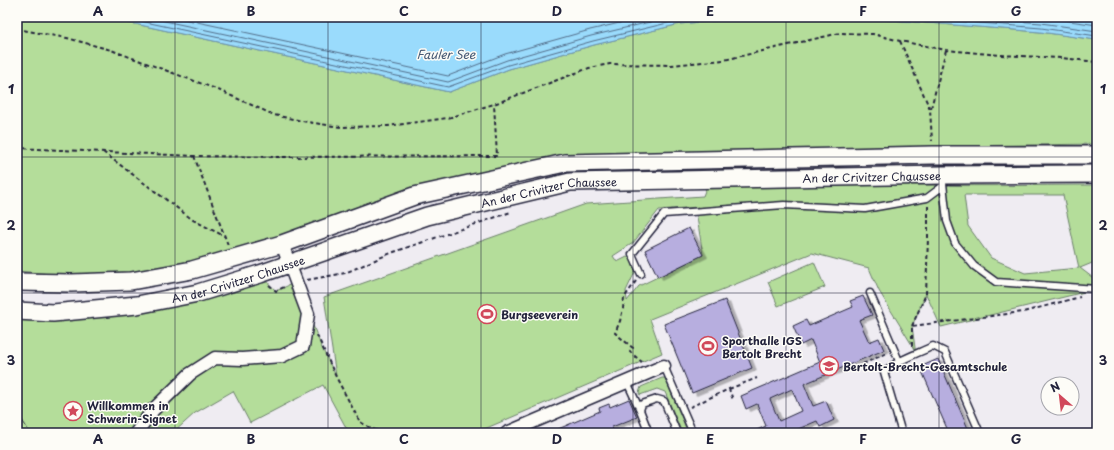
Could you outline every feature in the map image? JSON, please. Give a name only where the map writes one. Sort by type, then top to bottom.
[{"type":"street","name":"An der Crivitzer Chaussee","points":[[17,282],[71,283],[131,281],[192,270],[282,244],[414,196],[565,163],[933,155],[1097,155]]},
{"type":"street","name":"An der Crivitzer Chaussee","points":[[17,312],[53,312],[137,305],[198,294],[426,216],[570,182],[943,180],[1097,174]]},
{"type":"street","points":[[136,433],[153,410],[190,374],[215,358],[242,359],[282,356],[303,346],[308,314],[282,244]]},
{"type":"street","points":[[507,433],[664,366]]},
{"type":"lane","points":[[641,274],[632,254],[664,214],[784,205],[865,209],[928,198],[943,180]]},
{"type":"lane","points":[[943,180],[947,221],[955,243],[974,266],[996,282],[1097,289]]},
{"type":"lane","points":[[870,292],[899,361]]},
{"type":"lane","points":[[900,433],[901,430],[884,372],[899,361],[934,346],[945,352],[980,433]]},
{"type":"lane","points":[[664,366],[693,433]]},
{"type":"lane","points":[[627,382],[649,433]]},
{"type":"lane","points":[[640,410],[642,404],[657,399],[664,401],[677,433]]},
{"type":"path","points":[[17,29],[67,38],[111,50],[216,89],[274,115],[341,127],[388,126],[448,118],[494,104],[589,68],[610,64],[671,65],[724,60],[840,32],[873,34],[946,50],[1097,62]]},
{"type":"path","points":[[900,41],[930,109]]},
{"type":"path","points":[[933,155],[930,109],[946,50]]},
{"type":"path","points":[[17,148],[194,156],[498,156],[494,104]]},
{"type":"path","points":[[102,152],[193,220],[224,236]]},
{"type":"path","points":[[194,156],[228,247]]},
{"type":"path","points":[[916,355],[912,345],[912,326],[926,294],[928,198]]},
{"type":"path","points":[[296,282],[346,274],[390,253],[514,211]]},
{"type":"path","points":[[641,274],[624,298],[622,315],[615,333],[634,348],[630,352],[642,362]]},
{"type":"path","points":[[912,326],[1023,312],[1082,296]]},
{"type":"path","points":[[308,314],[333,371],[360,422],[372,429],[385,433]]},
{"type":"path","points":[[863,364],[894,350]]},
{"type":"path","points":[[683,410],[757,378]]},
{"type":"path","points":[[729,389],[733,400]]},
{"type":"green space","points":[[17,17],[103,17],[449,92],[509,69],[594,45],[680,24],[752,17],[854,17],[1040,32],[1097,40],[1097,144],[880,147],[604,157],[565,163],[131,281],[17,271]]},
{"type":"green space","points":[[900,184],[974,186],[1097,185],[1097,261],[1080,268],[1097,281],[1097,289],[941,327],[926,294],[912,326],[916,355],[912,345],[879,291],[869,268],[812,253],[650,319],[662,353],[475,433],[349,433],[323,385],[250,423],[233,391],[195,413],[173,433],[17,433],[17,311],[53,313],[260,274],[276,291],[296,282],[321,346],[336,376],[324,297],[586,204],[703,196],[706,188]],"holes":[[[964,195],[1063,195],[1079,268],[1025,273],[991,258],[968,226]],[[698,207],[696,211],[703,255],[639,286],[627,301],[626,291],[635,272],[631,258],[627,257],[617,262],[613,256],[633,243],[659,210]]]},
{"type":"green space","points":[[814,262],[825,287],[778,306],[768,282]]},
{"type":"green space","points":[[665,378],[688,433],[682,433],[665,392],[657,389],[640,395],[639,393],[641,387]]},
{"type":"water","name":"Fauler See","points":[[103,17],[752,17],[680,24],[594,45],[509,69],[449,92]]},
{"type":"water","points":[[854,17],[1097,17],[1097,40],[1040,32]]},
{"type":"building","points":[[689,228],[703,255],[658,277],[645,250]]},
{"type":"building","name":"Bertolt-Brecht-Gesamtschule","points":[[863,296],[872,315],[859,320],[869,342],[879,338],[884,350],[804,384],[813,406],[826,401],[834,420],[820,427],[817,421],[789,433],[750,433],[766,426],[757,404],[746,409],[741,396],[820,362],[811,340],[801,345],[793,326],[806,320],[809,326],[853,307],[850,301]],"holes":[[[792,389],[801,411],[779,421],[770,399]]]},
{"type":"building","name":"Sporthalle IGS Bertolt Brecht","points":[[725,300],[752,368],[692,393],[664,324]]},
{"type":"building","points":[[938,359],[970,433],[949,433],[920,367]]},
{"type":"building","points":[[629,399],[637,417],[612,427],[614,433],[549,433],[600,411],[599,408],[609,404],[610,407]]},
{"type":"tram line","points":[[17,412],[30,433]]},
{"type":"tram line","points":[[17,425],[22,433]]},
{"type":"place","name":"Burgseeverein","points":[[487,314]]},
{"type":"place","name":"Sporthalle IGS Bertolt Brecht","points":[[708,346]]},
{"type":"place","name":"Bertolt-Brecht-Gesamtschule","points":[[829,366]]},
{"type":"place","name":"Willkommen in Schwerin-Signet","points":[[73,411]]}]
